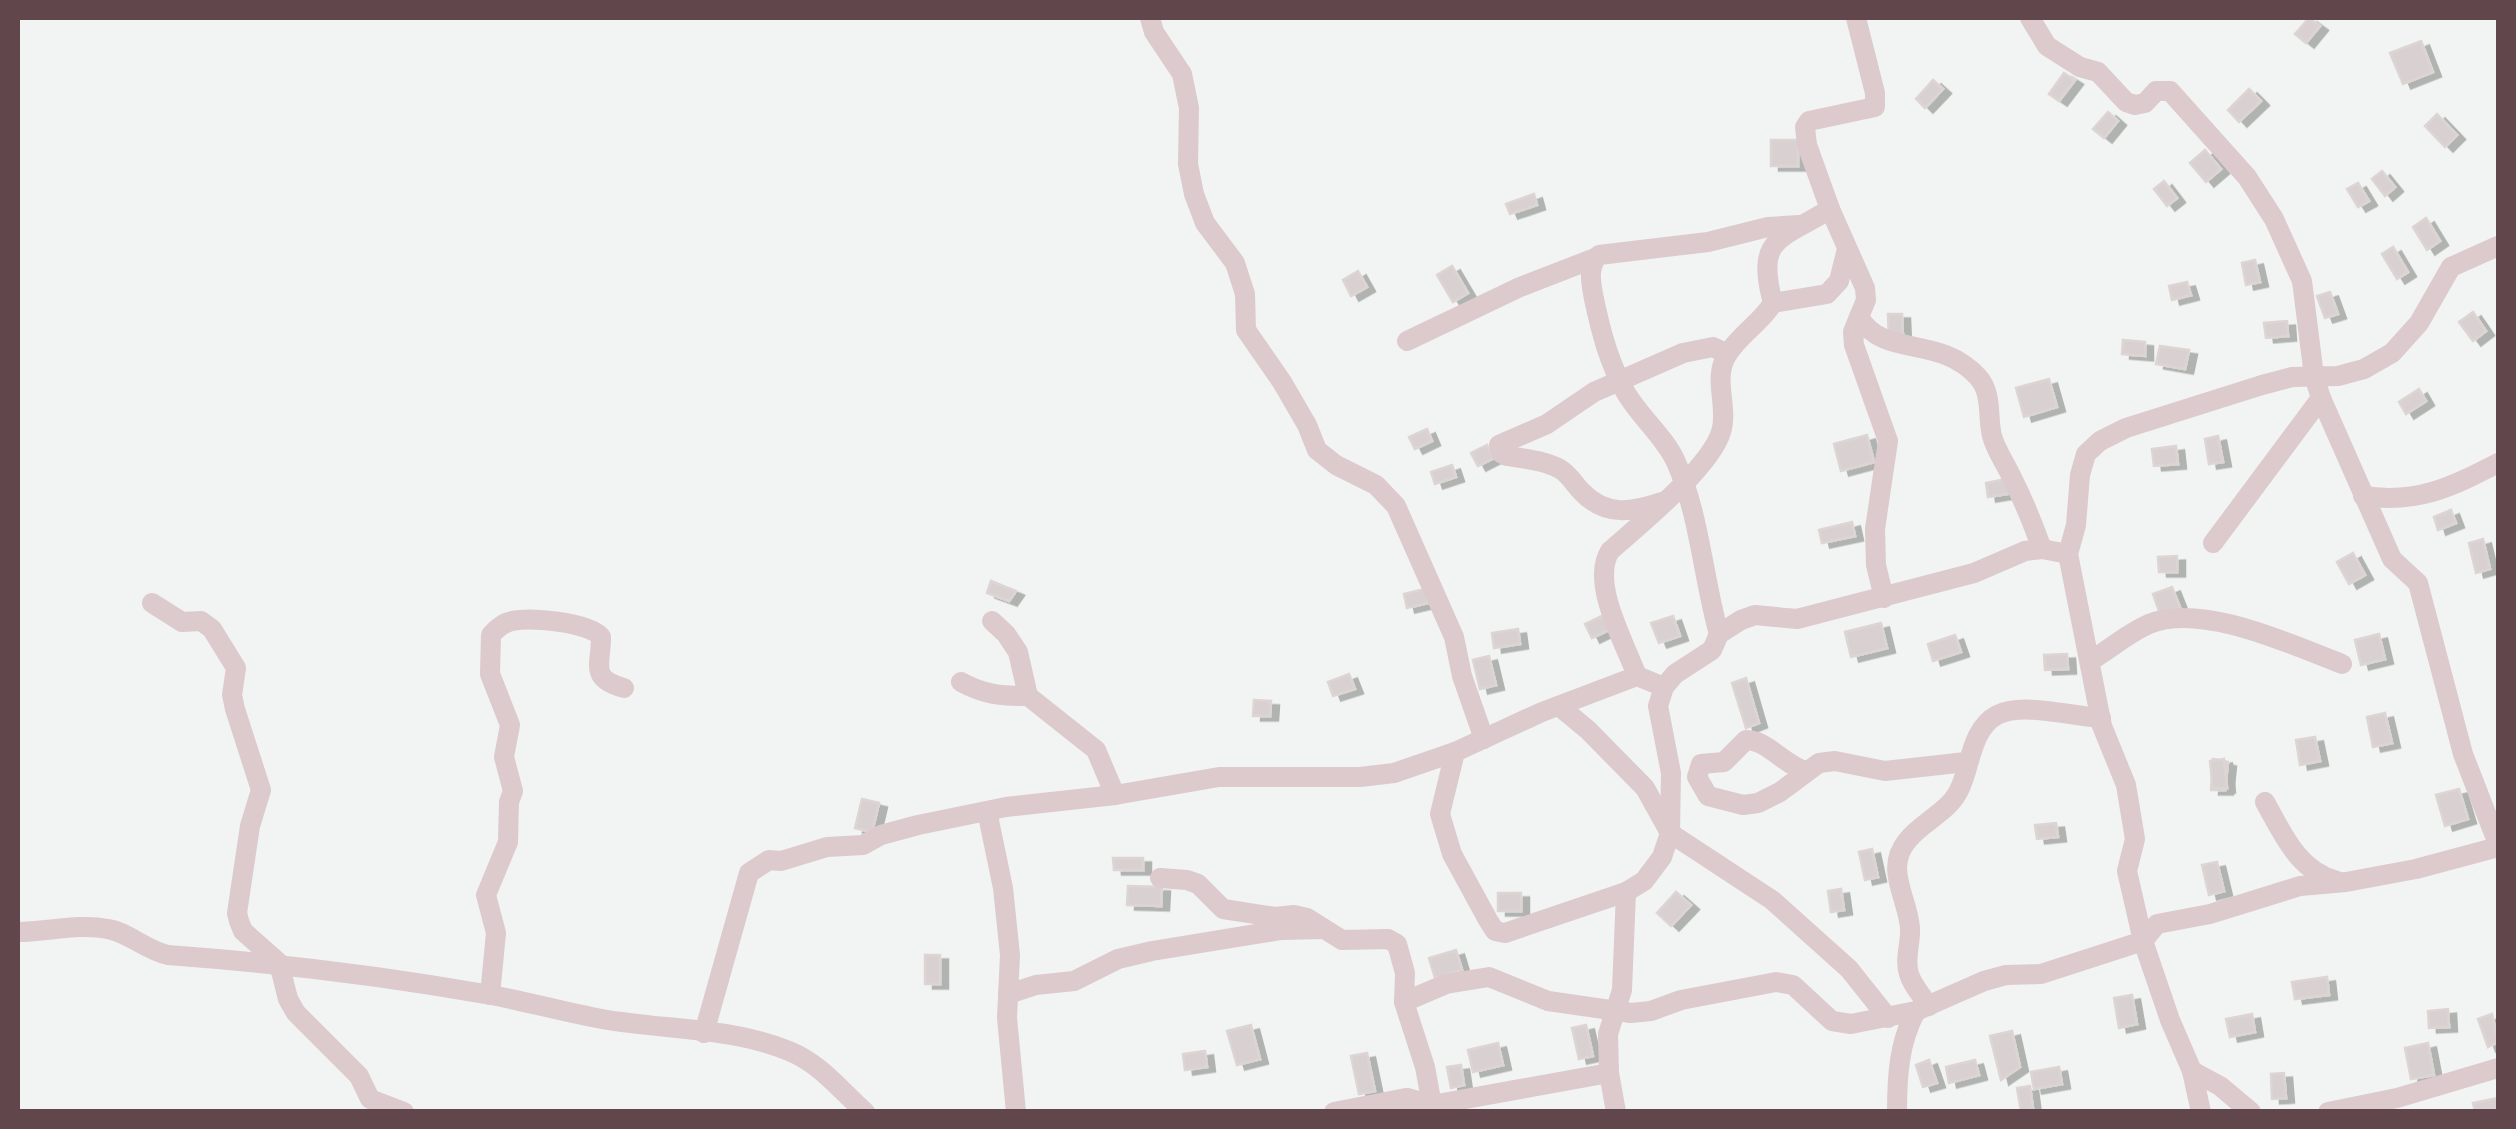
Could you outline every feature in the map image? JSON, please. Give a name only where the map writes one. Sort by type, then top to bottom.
[{"type":"street","points":[[1150,18],[1154,32],[1182,74],[1189,108],[1188,164],[1194,194],[1205,222],[1235,262],[1245,294],[1246,330],[1282,382],[1317,450],[1336,465],[1376,485],[1396,506],[1454,637],[1462,676],[1484,740]]},
{"type":"street","points":[[1856,18],[1875,92],[1875,107],[1809,121],[1805,127],[1807,146],[1830,208],[1865,288],[1866,300],[1853,332],[1889,450],[1875,529],[1876,565],[1884,598]]},
{"type":"street","points":[[1404,1002],[1446,984],[1489,977],[1548,1001],[1614,1012],[1651,1011],[1681,1000],[1776,982],[1792,984],[1832,1021],[1851,1024],[1923,1008],[1984,980],[2041,974],[2143,941],[2158,924],[2210,914],[2300,886],[2416,869],[2498,846],[2463,754],[2418,583],[2392,558],[2321,398],[2314,376],[2302,282],[2274,219],[2247,177],[2170,91],[2156,91],[2145,103],[2126,102],[2098,72],[2080,67],[2047,46],[2030,18]]},
{"type":"street","points":[[1636,676],[1608,602],[1603,562],[1610,551],[1684,485],[1716,444],[1722,428],[1720,369],[1739,336],[1766,314],[1773,303],[1765,273],[1769,254],[1782,237],[1830,208]]},
{"type":"street","points":[[1406,341],[1520,287],[1595,258],[1805,224]]},
{"type":"street","points":[[2200,1112],[2192,1071],[2143,941],[2127,871],[2134,839],[2126,785],[2101,718],[2068,554],[2086,454],[2100,441],[2126,428],[2262,384],[2338,376],[2364,369],[2392,352],[2419,322],[2451,267],[2498,246]]},
{"type":"street","points":[[1773,303],[1827,294],[1839,281],[1847,249]]},
{"type":"street","points":[[1595,258],[1590,280],[1604,346],[1621,382],[1674,458],[1696,524],[1705,583],[1719,634]]},
{"type":"street","points":[[1859,317],[1866,330],[1877,337],[1948,354],[1980,379],[1988,398],[1996,448],[2028,510],[2042,548]]},
{"type":"street","points":[[1662,502],[1625,512],[1610,510],[1593,502],[1564,472],[1548,464],[1507,456],[1498,449],[1502,442],[1547,424],[1576,402],[1683,353],[1713,347],[1727,354]]},
{"type":"street","points":[[2213,544],[2321,398]]},
{"type":"street","points":[[2364,496],[2402,500],[2460,483],[2498,462]]},
{"type":"street","points":[[1455,752],[1440,814],[1444,834],[1495,931],[1505,934],[1626,892],[1644,881],[1662,856],[1670,833],[1672,773],[1658,706],[1664,687],[1675,674],[1712,650],[1719,634],[1756,615],[1796,618],[1974,574],[2025,551],[2042,548],[2068,554]]},
{"type":"street","points":[[152,603],[182,622],[201,622],[212,629],[236,668],[232,695],[261,790],[250,826],[238,912],[243,930],[279,963],[288,999],[296,1013],[359,1076],[370,1099],[404,1112]]},
{"type":"street","points":[[490,995],[496,933],[486,895],[508,842],[513,791],[504,757],[510,725],[490,674],[491,635],[500,625],[513,620],[584,626],[601,637],[601,676],[607,683],[624,688]]},
{"type":"street","points":[[2090,661],[2150,623],[2207,620],[2248,628],[2342,664]]},
{"type":"street","points":[[992,622],[1018,652],[1028,696],[1096,750],[1115,795]]},
{"type":"street","points":[[704,1033],[749,873],[758,865],[827,847],[863,845],[881,835],[987,811],[1248,775],[1360,778],[1394,773],[1455,752],[1636,676],[1664,687]]},
{"type":"street","points":[[962,682],[997,697],[1028,696]]},
{"type":"street","points":[[1559,706],[1645,788],[1670,833],[1772,900],[1849,969],[1888,1018]]},
{"type":"street","points":[[1923,1008],[1908,970],[1910,930],[1896,872],[1896,859],[1906,842],[1954,801],[1963,784],[1966,762],[1984,725],[1996,716],[2020,706],[2101,718]]},
{"type":"street","points":[[1806,771],[1789,766],[1763,742],[1753,739],[1746,740],[1724,762],[1701,764],[1697,777],[1708,796],[1743,806],[1780,792],[1818,763],[1835,761],[1884,772],[1966,762]]},
{"type":"street","points":[[2265,802],[2292,850],[2324,878],[2344,882]]},
{"type":"street","points":[[987,811],[1003,888],[1010,960],[1007,1018],[1016,1112]]},
{"type":"street","points":[[1160,878],[1198,884],[1223,909],[1275,917],[1294,915],[1342,940],[1388,940],[1397,944],[1405,973],[1404,1002],[1432,1104]]},
{"type":"street","points":[[1616,1112],[1608,1034],[1622,990],[1626,892]]},
{"type":"street","points":[[18,932],[109,929],[128,936],[147,950],[168,955],[279,963],[490,995],[603,1019],[745,1038],[805,1058],[865,1112]]},
{"type":"street","points":[[1008,994],[1036,985],[1074,981],[1118,959],[1152,951],[1266,932],[1324,929]]},
{"type":"street","points":[[1010,960],[1036,985]]},
{"type":"street","points":[[1902,1108],[1905,1032],[1923,1008]]},
{"type":"street","points":[[2328,1112],[2397,1098],[2498,1068]]},
{"type":"street","points":[[2192,1071],[2220,1086],[2251,1112]]},
{"type":"street","points":[[1334,1112],[1432,1104],[1610,1073]]},
{"type":"building","points":[[2309,18],[2320,26],[2306,43],[2295,34]]},
{"type":"building","points":[[2421,41],[2433,72],[2403,84],[2390,53]]},
{"type":"building","points":[[2064,73],[2075,80],[2059,101],[2049,94]]},
{"type":"building","points":[[1933,80],[1943,89],[1925,108],[1916,99]]},
{"type":"building","points":[[2249,89],[2261,101],[2239,122],[2228,110]]},
{"type":"building","points":[[2108,112],[2118,121],[2104,138],[2093,129]]},
{"type":"building","points":[[2437,114],[2457,135],[2445,147],[2425,126]]},
{"type":"building","points":[[1771,140],[1798,140],[1798,166],[1771,166]]},
{"type":"building","points":[[2205,150],[2221,169],[2206,182],[2190,163]]},
{"type":"building","points":[[2382,171],[2395,187],[2385,196],[2372,179]]},
{"type":"building","points":[[2164,181],[2177,198],[2167,206],[2154,189]]},
{"type":"building","points":[[2358,183],[2369,201],[2358,207],[2347,189]]},
{"type":"building","points":[[1534,194],[1537,205],[1510,214],[1506,204]]},
{"type":"building","points":[[2426,218],[2440,241],[2427,250],[2413,227]]},
{"type":"building","points":[[2393,247],[2408,272],[2397,279],[2382,254]]},
{"type":"building","points":[[2255,260],[2260,282],[2246,285],[2242,263]]},
{"type":"building","points":[[1452,266],[1468,293],[1453,302],[1437,275]]},
{"type":"building","points":[[1358,271],[1367,287],[1351,296],[1343,280]]},
{"type":"building","points":[[2187,282],[2191,295],[2172,300],[2169,286]]},
{"type":"building","points":[[2330,292],[2338,314],[2325,318],[2317,296]]},
{"type":"building","points":[[2473,312],[2486,331],[2473,341],[2459,322]]},
{"type":"building","points":[[1888,314],[1902,314],[1903,337],[1889,338]]},
{"type":"building","points":[[2287,321],[2288,336],[2266,338],[2264,323]]},
{"type":"building","points":[[2123,340],[2145,342],[2145,356],[2122,354]]},
{"type":"building","points":[[2160,346],[2189,350],[2185,369],[2156,364]]},
{"type":"building","points":[[2049,379],[2057,407],[2024,417],[2016,388]]},
{"type":"building","points":[[2419,389],[2426,401],[2406,414],[2399,402]]},
{"type":"building","points":[[1427,429],[1432,441],[1415,449],[1409,437]]},
{"type":"building","points":[[1867,435],[1874,462],[1841,471],[1834,444]]},
{"type":"building","points":[[2218,436],[2223,462],[2209,464],[2205,439]]},
{"type":"building","points":[[1487,445],[1494,458],[1478,466],[1471,453]]},
{"type":"building","points":[[2176,446],[2178,464],[2154,466],[2152,449]]},
{"type":"building","points":[[1452,465],[1456,477],[1435,484],[1431,472]]},
{"type":"building","points":[[2011,478],[2013,493],[1988,497],[1986,483]]},
{"type":"building","points":[[2451,510],[2456,523],[2438,530],[2434,517]]},
{"type":"building","points":[[1852,522],[1855,536],[1822,543],[1819,530]]},
{"type":"building","points":[[2483,539],[2490,569],[2476,573],[2469,543]]},
{"type":"building","points":[[2353,553],[2365,575],[2349,584],[2337,562]]},
{"type":"building","points":[[2177,556],[2177,572],[2159,572],[2158,557]]},
{"type":"building","points":[[991,581],[1016,591],[1009,601],[987,593]]},
{"type":"building","points":[[2172,587],[2181,610],[2161,617],[2153,594]]},
{"type":"building","points":[[1425,589],[1428,603],[1407,608],[1404,594]]},
{"type":"building","points":[[1604,615],[1611,629],[1592,638],[1585,624]]},
{"type":"building","points":[[1673,616],[1680,636],[1659,643],[1651,623]]},
{"type":"building","points":[[1881,623],[1887,648],[1851,657],[1845,632]]},
{"type":"building","points":[[1518,629],[1520,644],[1494,648],[1492,633]]},
{"type":"building","points":[[2379,634],[2385,659],[2361,665],[2355,640]]},
{"type":"building","points":[[1955,635],[1961,652],[1933,661],[1928,644]]},
{"type":"building","points":[[2067,654],[2068,669],[2045,670],[2044,655]]},
{"type":"building","points":[[1489,656],[1496,685],[1480,689],[1473,660]]},
{"type":"building","points":[[1349,674],[1355,689],[1333,696],[1328,682]]},
{"type":"building","points":[[1746,678],[1759,723],[1746,728],[1732,683]]},
{"type":"building","points":[[1254,700],[1271,701],[1270,716],[1253,716]]},
{"type":"building","points":[[2385,713],[2392,743],[2373,747],[2367,717]]},
{"type":"building","points":[[2315,737],[2320,761],[2300,765],[2296,740]]},
{"type":"building","points":[[2213,759],[2228,762],[2225,790],[2211,790]]},
{"type":"building","points":[[2224,759],[2227,788],[2213,789],[2210,761]]},
{"type":"building","points":[[2459,789],[2468,819],[2445,826],[2436,795]]},
{"type":"building","points":[[862,799],[879,803],[872,832],[855,828]]},
{"type":"building","points":[[2056,823],[2058,837],[2037,839],[2035,825]]},
{"type":"building","points":[[1872,849],[1878,877],[1865,880],[1859,852]]},
{"type":"building","points":[[1113,858],[1143,858],[1143,870],[1114,870]]},
{"type":"building","points":[[2217,862],[2224,891],[2209,895],[2202,865]]},
{"type":"building","points":[[1128,886],[1162,887],[1161,906],[1127,905]]},
{"type":"building","points":[[1841,889],[1844,910],[1831,912],[1828,891]]},
{"type":"building","points":[[1676,892],[1691,905],[1671,926],[1657,913]]},
{"type":"building","points":[[1498,893],[1521,893],[1521,911],[1498,911]]},
{"type":"building","points":[[1456,950],[1462,970],[1435,978],[1429,958]]},
{"type":"building","points":[[925,955],[940,955],[940,984],[925,984]]},
{"type":"building","points":[[2327,977],[2329,995],[2295,999],[2292,982]]},
{"type":"building","points":[[2132,995],[2137,1024],[2119,1028],[2114,998]]},
{"type":"building","points":[[2448,1009],[2449,1027],[2429,1028],[2428,1011]]},
{"type":"building","points":[[2252,1014],[2255,1032],[2230,1037],[2226,1019]]},
{"type":"building","points":[[2492,1014],[2498,1042],[2488,1047],[2478,1019]]},
{"type":"building","points":[[1251,1025],[1260,1059],[1237,1065],[1227,1031]]},
{"type":"building","points":[[1586,1025],[1593,1056],[1579,1059],[1572,1028]]},
{"type":"building","points":[[2012,1031],[2020,1067],[2001,1080],[1990,1036]]},
{"type":"building","points":[[1498,1043],[1503,1065],[1473,1072],[1468,1050]]},
{"type":"building","points":[[2428,1043],[2434,1075],[2411,1079],[2405,1048]]},
{"type":"building","points":[[1205,1051],[1207,1067],[1185,1070],[1183,1054]]},
{"type":"building","points":[[1367,1053],[1375,1091],[1359,1094],[1351,1056]]},
{"type":"building","points":[[1929,1060],[1937,1083],[1923,1087],[1916,1065]]},
{"type":"building","points":[[1975,1060],[1979,1075],[1949,1083],[1946,1067]]},
{"type":"building","points":[[1461,1065],[1464,1085],[1451,1088],[1447,1067]]},
{"type":"building","points":[[2059,1067],[2062,1084],[2034,1089],[2031,1072]]},
{"type":"building","points":[[2284,1073],[2286,1098],[2272,1099],[2271,1074]]},
{"type":"building","points":[[2030,1086],[2033,1109],[2021,1111],[2017,1088]]},
{"type":"building","points":[[2498,1098],[2498,1112],[2475,1112],[2473,1103]]}]
